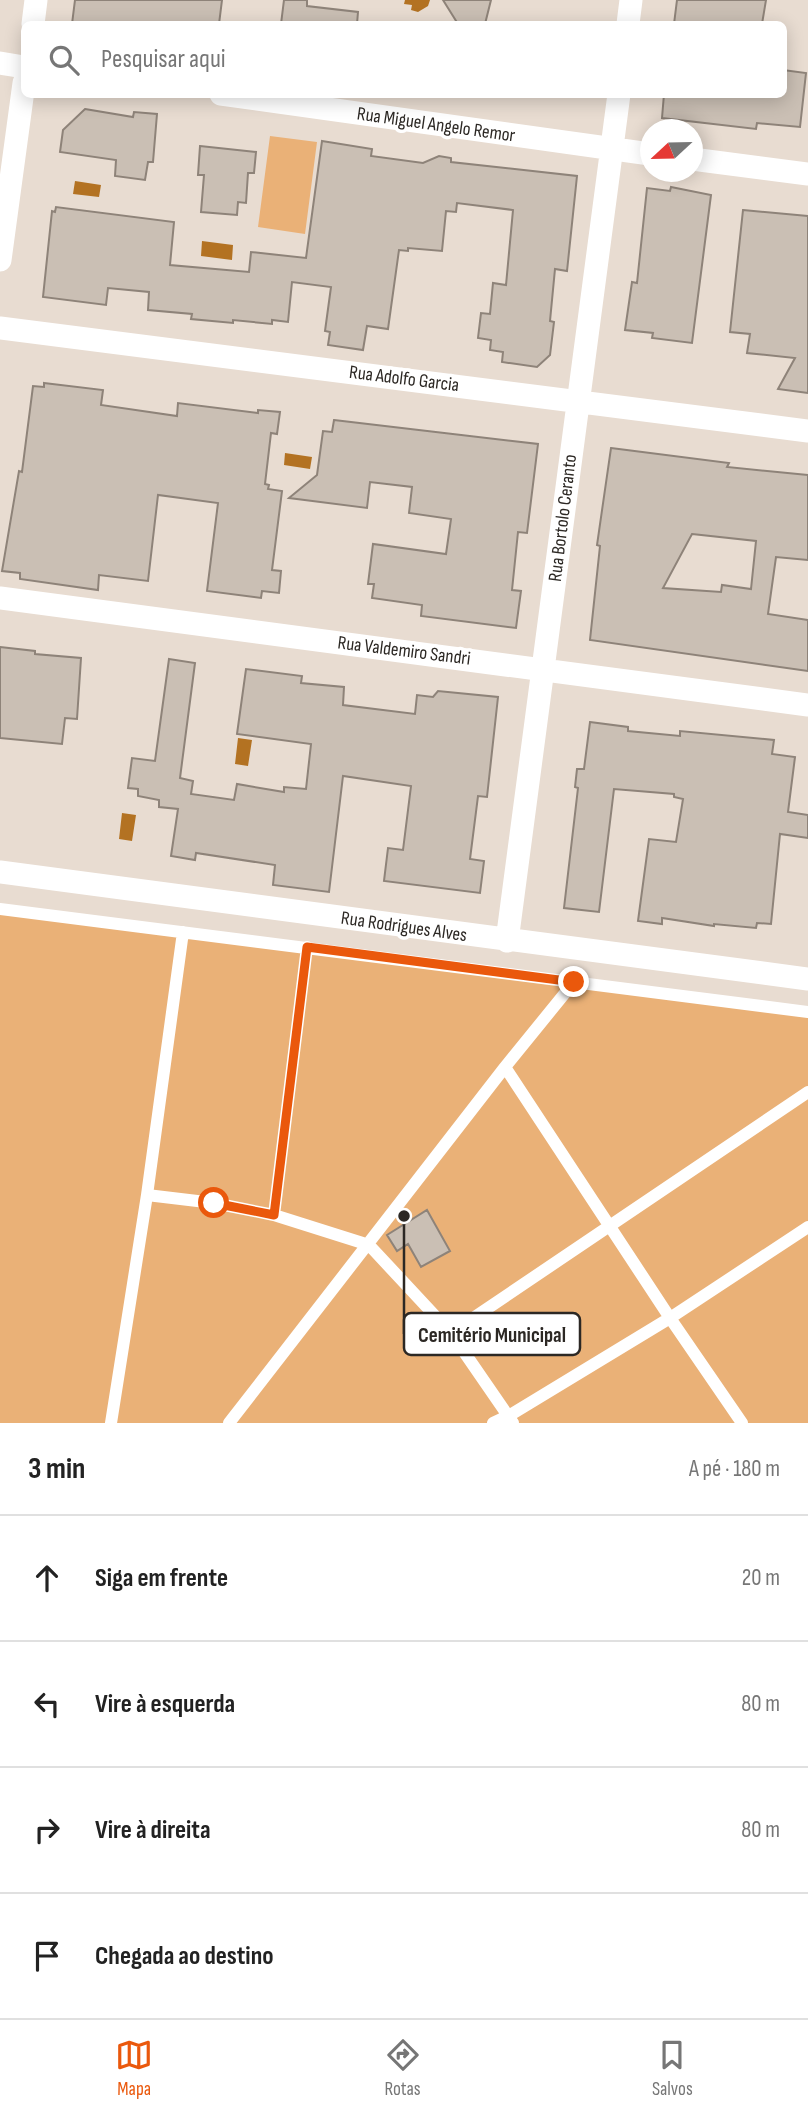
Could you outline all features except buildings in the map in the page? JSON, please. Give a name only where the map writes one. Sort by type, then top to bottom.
[{"type":"street","points":[[33,21],[36,0]]},
{"type":"street","points":[[628,21],[631,0]]},
{"type":"street","points":[[0,63],[21,66]]},
{"type":"street","points":[[0,260],[22,98]]},
{"type":"street","name":"Rua Miguel Angelo Remor","points":[[249,98],[640,153]]},
{"type":"street","name":"Rua Bortolo Ceranto","points":[[508,941],[618,98]]},
{"type":"street","points":[[703,160],[808,173]]},
{"type":"street","name":"Rua Adolfo Garcia","points":[[0,328],[808,431]]},
{"type":"street","name":"Rua Valdemiro Sandri","points":[[0,598],[808,705]]},
{"type":"street","name":"Rua Rodrigues Alves","points":[[0,872],[808,979]]},
{"type":"lane","points":[[0,909],[808,1012]]},
{"type":"lane","points":[[111,1423],[147,1195],[183,932]]},
{"type":"lane","points":[[274,1215],[307,947]]},
{"type":"lane","points":[[229,1423],[574,982]]},
{"type":"lane","points":[[505,1067],[742,1423]]},
{"type":"lane","points":[[451,1333],[808,1093]]},
{"type":"lane","points":[[147,1195],[214,1203],[274,1215],[369,1245],[451,1333],[512,1419]]},
{"type":"lane","points":[[493,1423],[512,1419],[808,1227]]},
{"type":"shaded area","points":[[405,0],[430,0],[428,6],[418,12],[411,10],[412,5],[404,4]]},
{"type":"shaded area","points":[[270,136],[317,142],[305,234],[258,227]]},
{"type":"shaded area","points":[[75,181],[101,185],[99,197],[73,194]]},
{"type":"shaded area","points":[[202,241],[233,245],[232,260],[201,256]]},
{"type":"shaded area","points":[[285,453],[312,457],[310,469],[284,465]]},
{"type":"shaded area","points":[[238,738],[252,740],[248,766],[235,764]]},
{"type":"shaded area","points":[[122,813],[136,815],[132,841],[119,839]]},
{"type":"shaded area","points":[[0,907],[808,1009],[808,1423],[0,1423]]},
{"type":"place","name":"Cemitério Municipal","points":[[404,1216]]},
{"type":"route","points":[[214,1203],[274,1215],[307,947],[574,982]]}]
